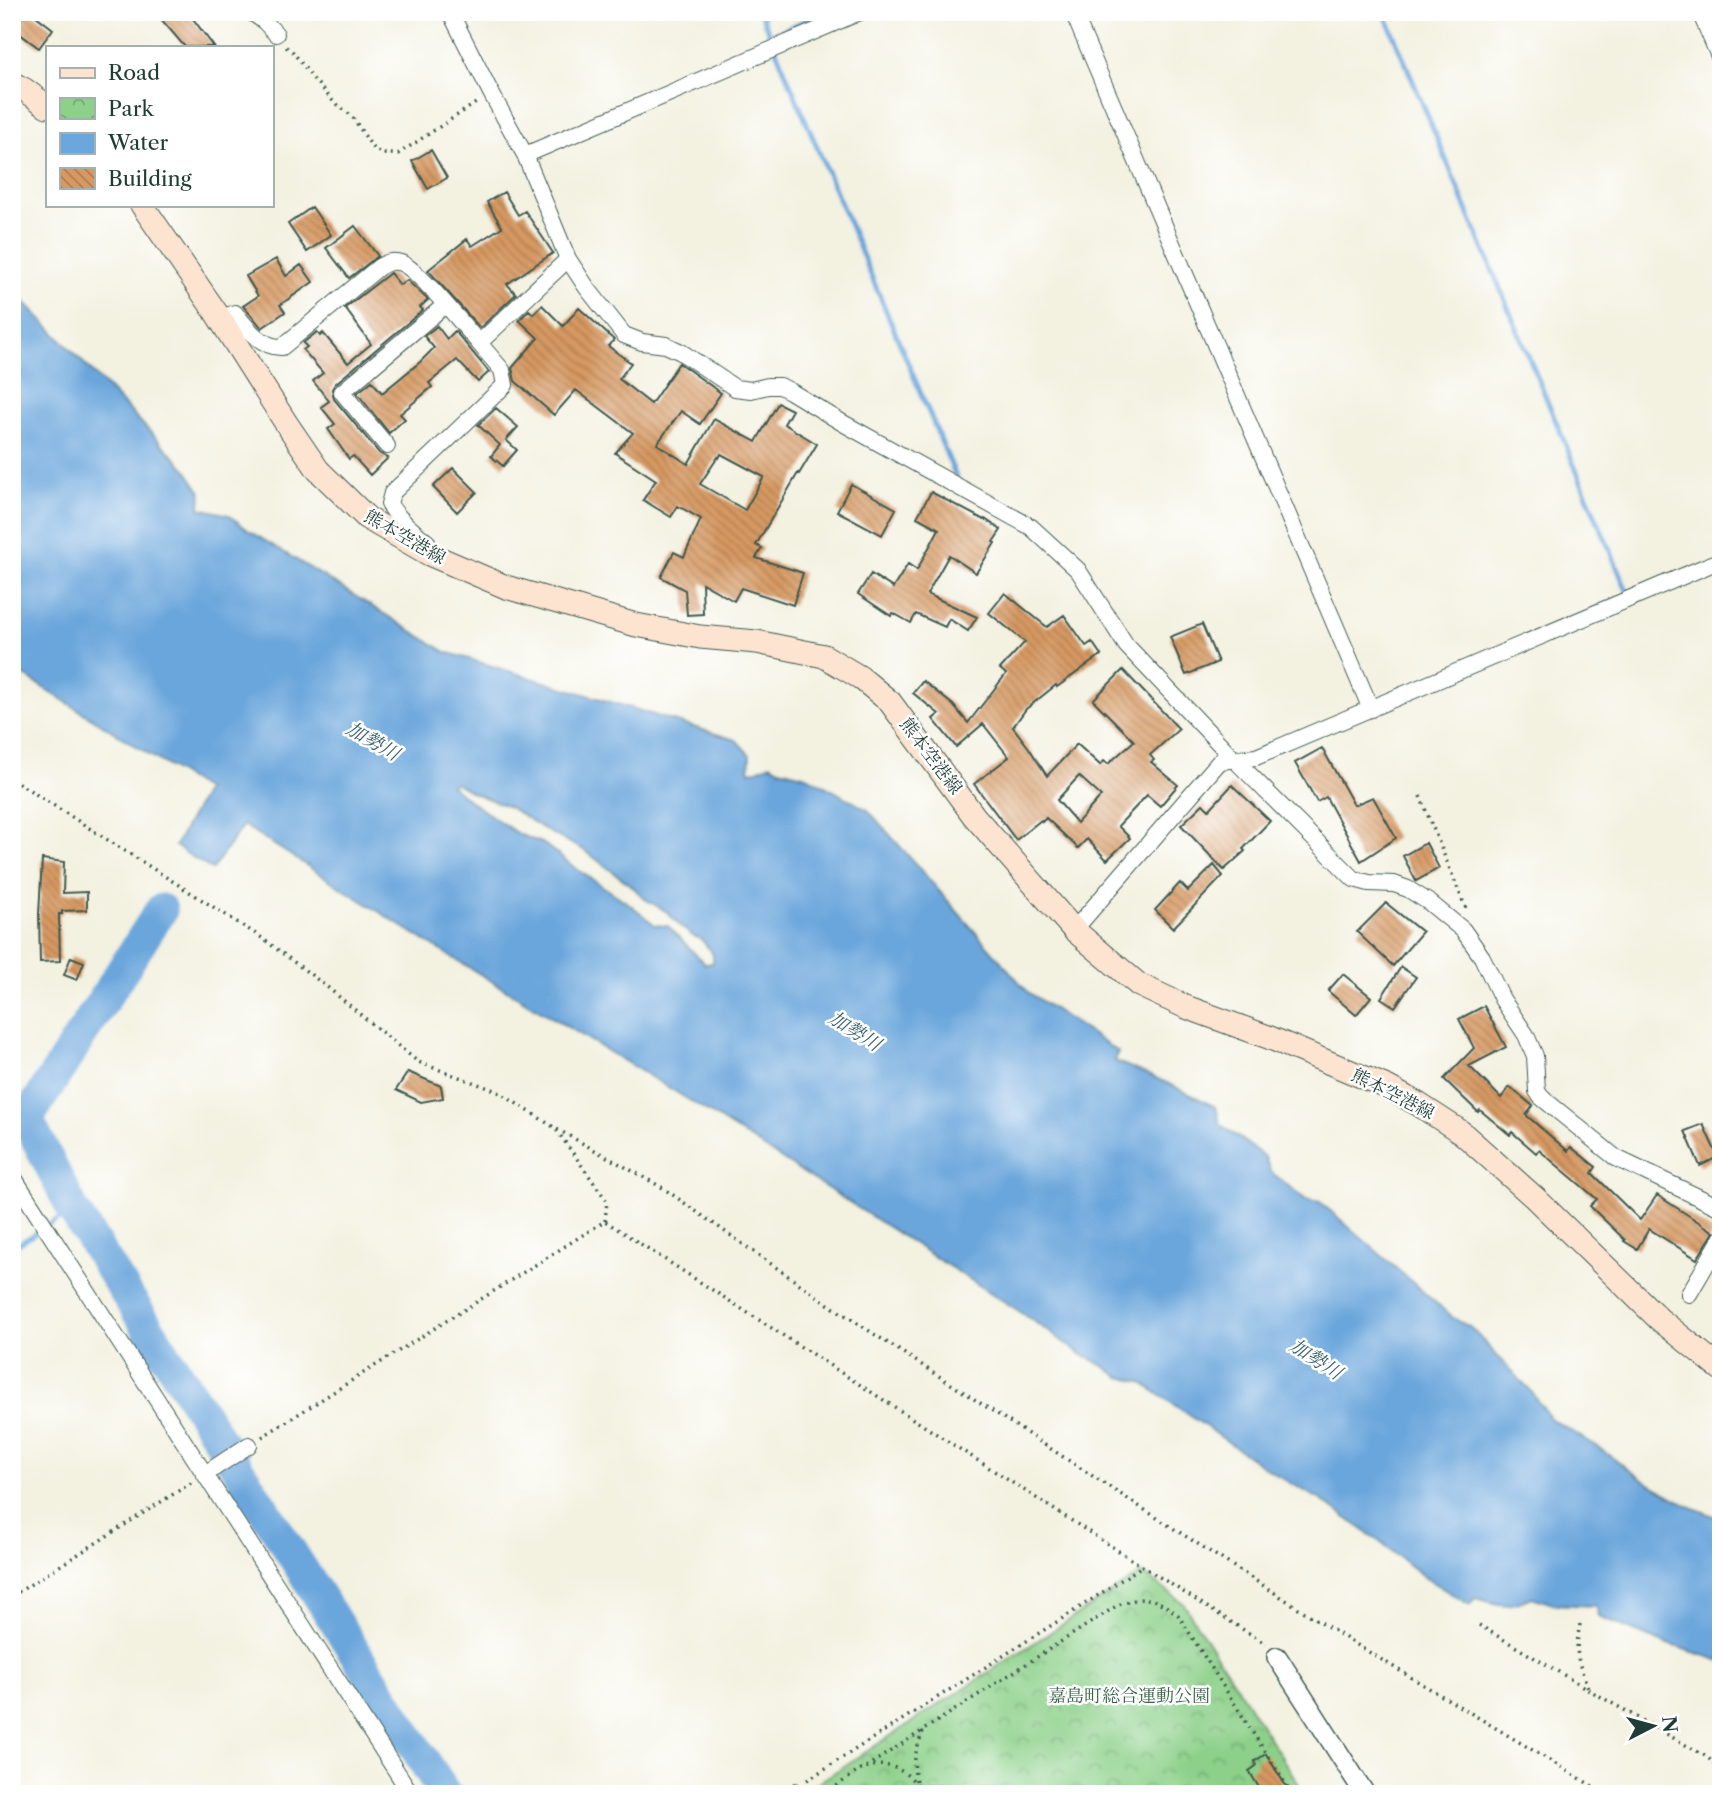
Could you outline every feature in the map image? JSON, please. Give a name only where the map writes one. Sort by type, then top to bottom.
[{"type":"main road","points":[[12,83],[46,105]]},
{"type":"main road","name":"熊本空港線","points":[[143,206],[318,470],[367,518],[429,554],[506,587],[636,625],[700,637],[757,642],[824,656],[861,678],[890,702],[974,816],[1074,930],[1139,985],[1186,1007],[1268,1037],[1387,1087],[1461,1132],[1535,1198],[1659,1319],[1721,1369]]},
{"type":"street","points":[[251,12],[276,34]]},
{"type":"street","points":[[450,12],[525,155],[568,258],[587,288],[624,335],[642,342],[666,345],[681,352],[735,388],[751,390],[780,386],[1031,527],[1078,570],[1126,645],[1233,758],[1354,879],[1369,883],[1394,884],[1408,889],[1464,930],[1482,957],[1502,999],[1526,1035],[1535,1056],[1537,1091],[1541,1097],[1616,1158],[1721,1208]]},
{"type":"street","points":[[525,155],[860,12]]},
{"type":"street","points":[[1073,12],[1371,709]]},
{"type":"street","points":[[1700,12],[1721,61]]},
{"type":"street","points":[[479,343],[568,258]]},
{"type":"street","points":[[219,318],[235,313],[259,339],[274,348],[282,347],[379,267],[389,262],[401,263],[418,274],[502,370],[505,385],[392,493],[389,504],[408,527],[428,543],[429,554]]},
{"type":"street","points":[[387,446],[342,392],[445,305]]},
{"type":"street","points":[[1074,930],[1220,761],[1256,757],[1721,560]]},
{"type":"street","points":[[12,1175],[208,1472],[411,1794]]},
{"type":"street","points":[[1689,1294],[1721,1239]]},
{"type":"street","points":[[208,1472],[249,1445]]},
{"type":"street","points":[[1277,1657],[1365,1794]]},
{"type":"path","points":[[276,34],[332,100],[352,116],[374,150],[385,154],[398,154],[491,93]]},
{"type":"path","points":[[12,779],[262,938],[326,986],[418,1062],[496,1091],[555,1128],[663,1188],[831,1306],[1168,1525],[1352,1642],[1606,1794]]},
{"type":"path","points":[[1420,796],[1467,909],[1464,930]]},
{"type":"path","points":[[555,1128],[607,1201],[606,1221]]},
{"type":"path","points":[[249,1445],[606,1221]]},
{"type":"path","points":[[606,1221],[1142,1566],[1265,1642],[1277,1657]]},
{"type":"path","points":[[12,1596],[208,1472]]},
{"type":"path","points":[[798,1790],[1142,1566]]},
{"type":"path","points":[[825,1794],[1118,1605],[1148,1599],[1162,1603],[1178,1615],[1292,1794]]},
{"type":"path","points":[[1580,1624],[1576,1657],[1589,1690]]},
{"type":"path","points":[[1479,1625],[1707,1757],[1721,1770]]},
{"type":"path","points":[[923,1731],[915,1751],[913,1769],[924,1794]]},
{"type":"path","points":[[866,1767],[886,1765],[900,1769],[917,1783]]},
{"type":"green space","name":"嘉島町総合運動公園","points":[[1142,1573],[1183,1603],[1305,1794],[801,1794]]},
{"type":"water","name":"加勢川","points":[[12,289],[184,467],[201,492],[200,508],[229,515],[248,530],[446,652],[736,740],[750,755],[749,771],[770,764],[807,776],[868,810],[1028,992],[1118,1052],[1115,1061],[1216,1107],[1220,1124],[1265,1157],[1270,1171],[1305,1199],[1320,1202],[1452,1317],[1471,1328],[1534,1395],[1550,1418],[1642,1479],[1689,1506],[1721,1519],[1721,1661],[1656,1640],[1598,1616],[1596,1606],[1553,1604],[1532,1597],[1504,1605],[1476,1598],[1470,1605],[1424,1577],[1321,1500],[1276,1475],[1141,1382],[1120,1377],[1079,1353],[1019,1311],[694,1103],[425,941],[243,825],[212,870],[175,846],[206,790],[12,668]],"holes":[[[454,782],[509,807],[584,850],[645,899],[667,912],[693,936],[701,939],[711,951],[713,963],[705,964],[668,926],[655,925],[544,844],[518,834],[451,785]]]},
{"type":"building","points":[[23,12],[31,12],[53,29],[39,48],[12,28]]},
{"type":"building","points":[[155,12],[188,12],[213,46],[184,46]]},
{"type":"building","points":[[431,150],[447,178],[428,189],[412,161]]},
{"type":"building","points":[[504,192],[518,215],[525,211],[553,253],[507,284],[516,294],[480,328],[428,270],[467,239],[472,246],[502,227],[487,202]]},
{"type":"building","points":[[312,207],[331,235],[307,252],[288,224]]},
{"type":"building","points":[[355,226],[378,256],[349,278],[326,248]]},
{"type":"building","points":[[276,259],[286,276],[301,265],[313,282],[280,305],[285,312],[262,328],[243,306],[258,296],[246,276]]},
{"type":"building","points":[[390,273],[400,285],[407,280],[428,300],[420,307],[423,310],[332,389],[334,399],[379,453],[388,458],[370,475],[353,456],[349,459],[328,429],[335,424],[321,407],[329,401],[313,381],[323,373],[303,350],[307,347],[303,343],[317,332],[320,336],[323,333],[348,363],[371,344],[345,308]]},
{"type":"building","points":[[542,305],[563,326],[579,308],[614,340],[608,346],[631,363],[619,379],[651,404],[679,363],[721,393],[700,424],[681,411],[657,444],[688,464],[714,419],[756,442],[778,403],[792,410],[784,424],[817,444],[756,545],[762,548],[756,558],[803,573],[793,605],[741,588],[734,601],[702,583],[703,614],[687,615],[685,590],[661,577],[674,552],[684,557],[701,519],[678,506],[671,517],[643,500],[656,480],[615,453],[633,433],[576,390],[554,415],[515,381],[512,368],[538,338],[519,320],[529,310],[533,314]],"holes":[[[721,454],[764,477],[745,510],[700,484]]]},
{"type":"building","points":[[437,326],[447,339],[455,331],[489,372],[478,382],[457,360],[429,383],[432,387],[400,414],[405,419],[389,433],[357,393],[372,381],[382,393],[420,362],[434,348],[424,336]]},
{"type":"building","points":[[496,408],[518,427],[506,440],[517,450],[503,466],[491,456],[500,445],[478,425]]},
{"type":"building","points":[[453,468],[477,492],[457,512],[433,487]]},
{"type":"building","points":[[851,484],[896,509],[882,535],[837,511]]},
{"type":"building","points":[[931,492],[1001,530],[976,573],[949,555],[927,594],[977,617],[968,631],[949,619],[945,627],[916,614],[911,623],[893,613],[891,616],[858,594],[871,574],[893,588],[908,564],[917,570],[939,529],[917,517]]},
{"type":"building","points":[[1005,593],[1047,627],[1064,615],[1086,646],[1092,642],[1101,655],[1026,709],[1013,727],[1047,776],[1077,744],[1100,765],[1104,761],[1108,764],[1134,741],[1093,700],[1123,670],[1179,729],[1150,755],[1154,760],[1151,762],[1178,785],[1160,806],[1147,795],[1118,826],[1130,838],[1107,860],[1087,839],[1078,848],[1046,818],[1016,840],[974,784],[1009,757],[983,724],[956,747],[933,719],[939,714],[913,693],[923,681],[953,705],[968,723],[1006,674],[1000,669],[1025,642],[989,613]],"holes":[[[1079,776],[1101,796],[1077,823],[1057,800]]]},
{"type":"building","points":[[1202,624],[1218,662],[1186,675],[1170,637]]},
{"type":"building","points":[[1322,748],[1354,805],[1373,797],[1396,838],[1361,861],[1326,797],[1317,802],[1295,763]]},
{"type":"building","points":[[1232,785],[1270,821],[1243,849],[1245,851],[1224,870],[1181,825],[1203,804],[1209,810]]},
{"type":"building","points":[[1426,843],[1439,868],[1416,881],[1403,856]]},
{"type":"building","points":[[42,859],[64,862],[63,893],[87,892],[87,910],[62,911],[62,914],[59,914],[60,961],[40,962]]},
{"type":"building","points":[[1214,865],[1223,876],[1173,928],[1155,910],[1180,883],[1188,891]]},
{"type":"building","points":[[1386,903],[1422,932],[1393,966],[1357,932]]},
{"type":"building","points":[[71,957],[84,962],[77,980],[64,975]]},
{"type":"building","points":[[1401,967],[1416,977],[1395,1007],[1381,998]]},
{"type":"building","points":[[1343,974],[1371,997],[1356,1015],[1328,991]]},
{"type":"building","points":[[1484,1006],[1506,1047],[1469,1066],[1501,1098],[1510,1087],[1533,1106],[1526,1115],[1568,1151],[1571,1147],[1596,1167],[1592,1173],[1640,1220],[1657,1195],[1714,1232],[1697,1259],[1649,1229],[1637,1249],[1624,1241],[1590,1206],[1597,1199],[1539,1150],[1536,1153],[1512,1132],[1510,1135],[1480,1110],[1478,1112],[1444,1079],[1474,1048],[1459,1019]]},
{"type":"building","points":[[408,1072],[441,1086],[443,1098],[421,1102],[396,1090]]},
{"type":"building","points":[[1703,1124],[1718,1157],[1700,1166],[1685,1131]]},
{"type":"building","points":[[1266,1754],[1291,1794],[1263,1794],[1249,1771],[1256,1766],[1255,1761]]},
{"type":"waterway","points":[[760,12],[770,36],[824,12]]},
{"type":"waterway","points":[[1384,12],[1627,591]]},
{"type":"waterway","points":[[770,36],[957,479]]},
{"type":"waterway","points":[[161,910],[27,1119],[73,1210],[445,1794]]},
{"type":"waterway","points":[[12,1248],[73,1210]]}]
